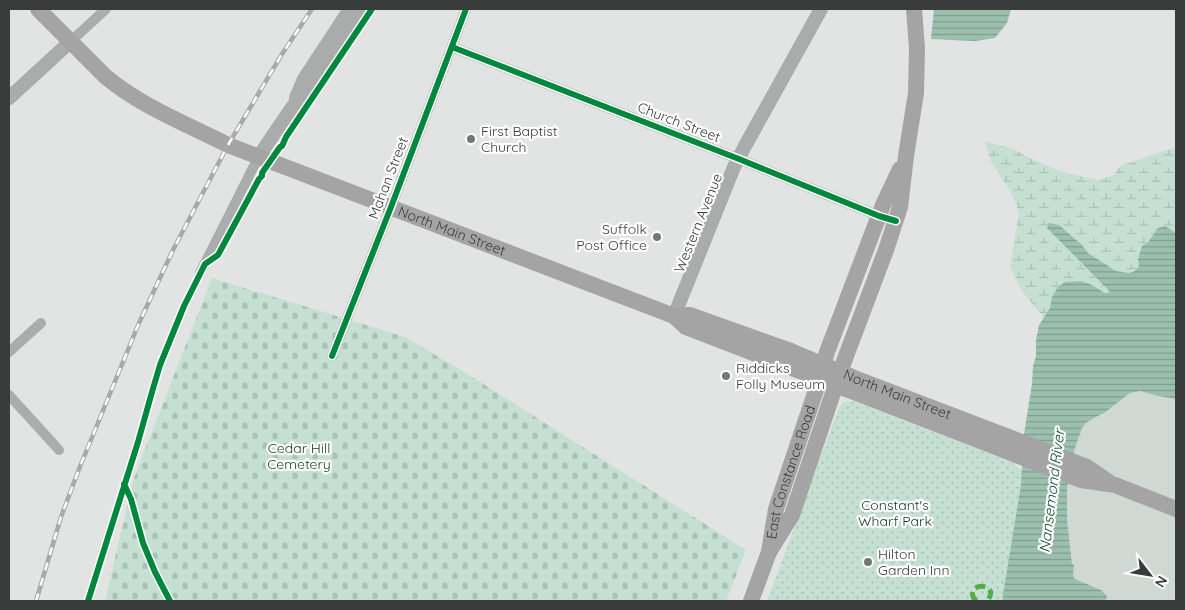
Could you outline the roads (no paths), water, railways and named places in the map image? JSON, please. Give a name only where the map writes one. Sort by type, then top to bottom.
[{"type":"main road","name":"North Main Street","points":[[38,9],[106,77],[128,93],[162,113],[228,145],[674,316],[686,327],[821,372],[1077,471],[1081,480],[1115,486],[1176,509]]},
{"type":"main road","points":[[906,156],[916,93],[917,48],[914,9]]},
{"type":"main road","name":"East Constance Road","points":[[751,601],[769,552],[776,509],[821,372],[879,216],[906,156]]},
{"type":"main road","name":"East Constance Road","points":[[769,552],[792,515],[837,379],[886,250],[900,207],[906,156]]},
{"type":"street","points":[[9,98],[106,9]]},
{"type":"street","points":[[293,106],[304,79],[350,9]]},
{"type":"street","points":[[200,273],[259,156],[293,106],[313,85],[363,9]]},
{"type":"street","name":"Mahan Street","points":[[332,356],[466,9]]},
{"type":"street","name":"Western Avenue","points":[[674,316],[739,159],[821,9]]},
{"type":"street","name":"Church Street","points":[[452,47],[879,216],[896,221]]},
{"type":"street","points":[[9,352],[41,323]]},
{"type":"street","points":[[9,395],[59,450]]},
{"type":"water","points":[[934,9],[1011,9],[1007,23],[995,38],[975,41],[931,39]]},
{"type":"water","name":"Nansemond River","points":[[1049,223],[1059,225],[1082,245],[1088,253],[1116,271],[1129,273],[1135,271],[1139,266],[1138,259],[1142,246],[1148,242],[1158,228],[1165,226],[1176,233],[1176,399],[1140,391],[1130,393],[1104,413],[1086,423],[1082,428],[1075,448],[1067,488],[1067,519],[1072,564],[1074,565],[1073,576],[1075,579],[1101,590],[1107,596],[1106,601],[1002,601],[1021,484],[1024,434],[1039,325],[1050,308],[1052,297],[1058,287],[1065,282],[1080,281],[1090,284],[1105,293],[1110,292],[1047,228]]},
{"type":"railway","points":[[36,601],[61,517],[79,469],[139,323],[173,250],[228,145],[282,54],[312,9]]},
{"type":"place","name":"First Baptist Church","points":[[471,139]]},
{"type":"place","name":"Suffolk Post Office","points":[[657,237]]},
{"type":"place","name":"Riddicks Folly Museum","points":[[726,376]]},
{"type":"place","name":"Hilton Garden Inn","points":[[868,562]]},
{"type":"park label","name":"Cedar Hill Cemetery","points":[[299,456]]},
{"type":"park label","name":"Constant's Wharf Park","points":[[895,514]]}]
